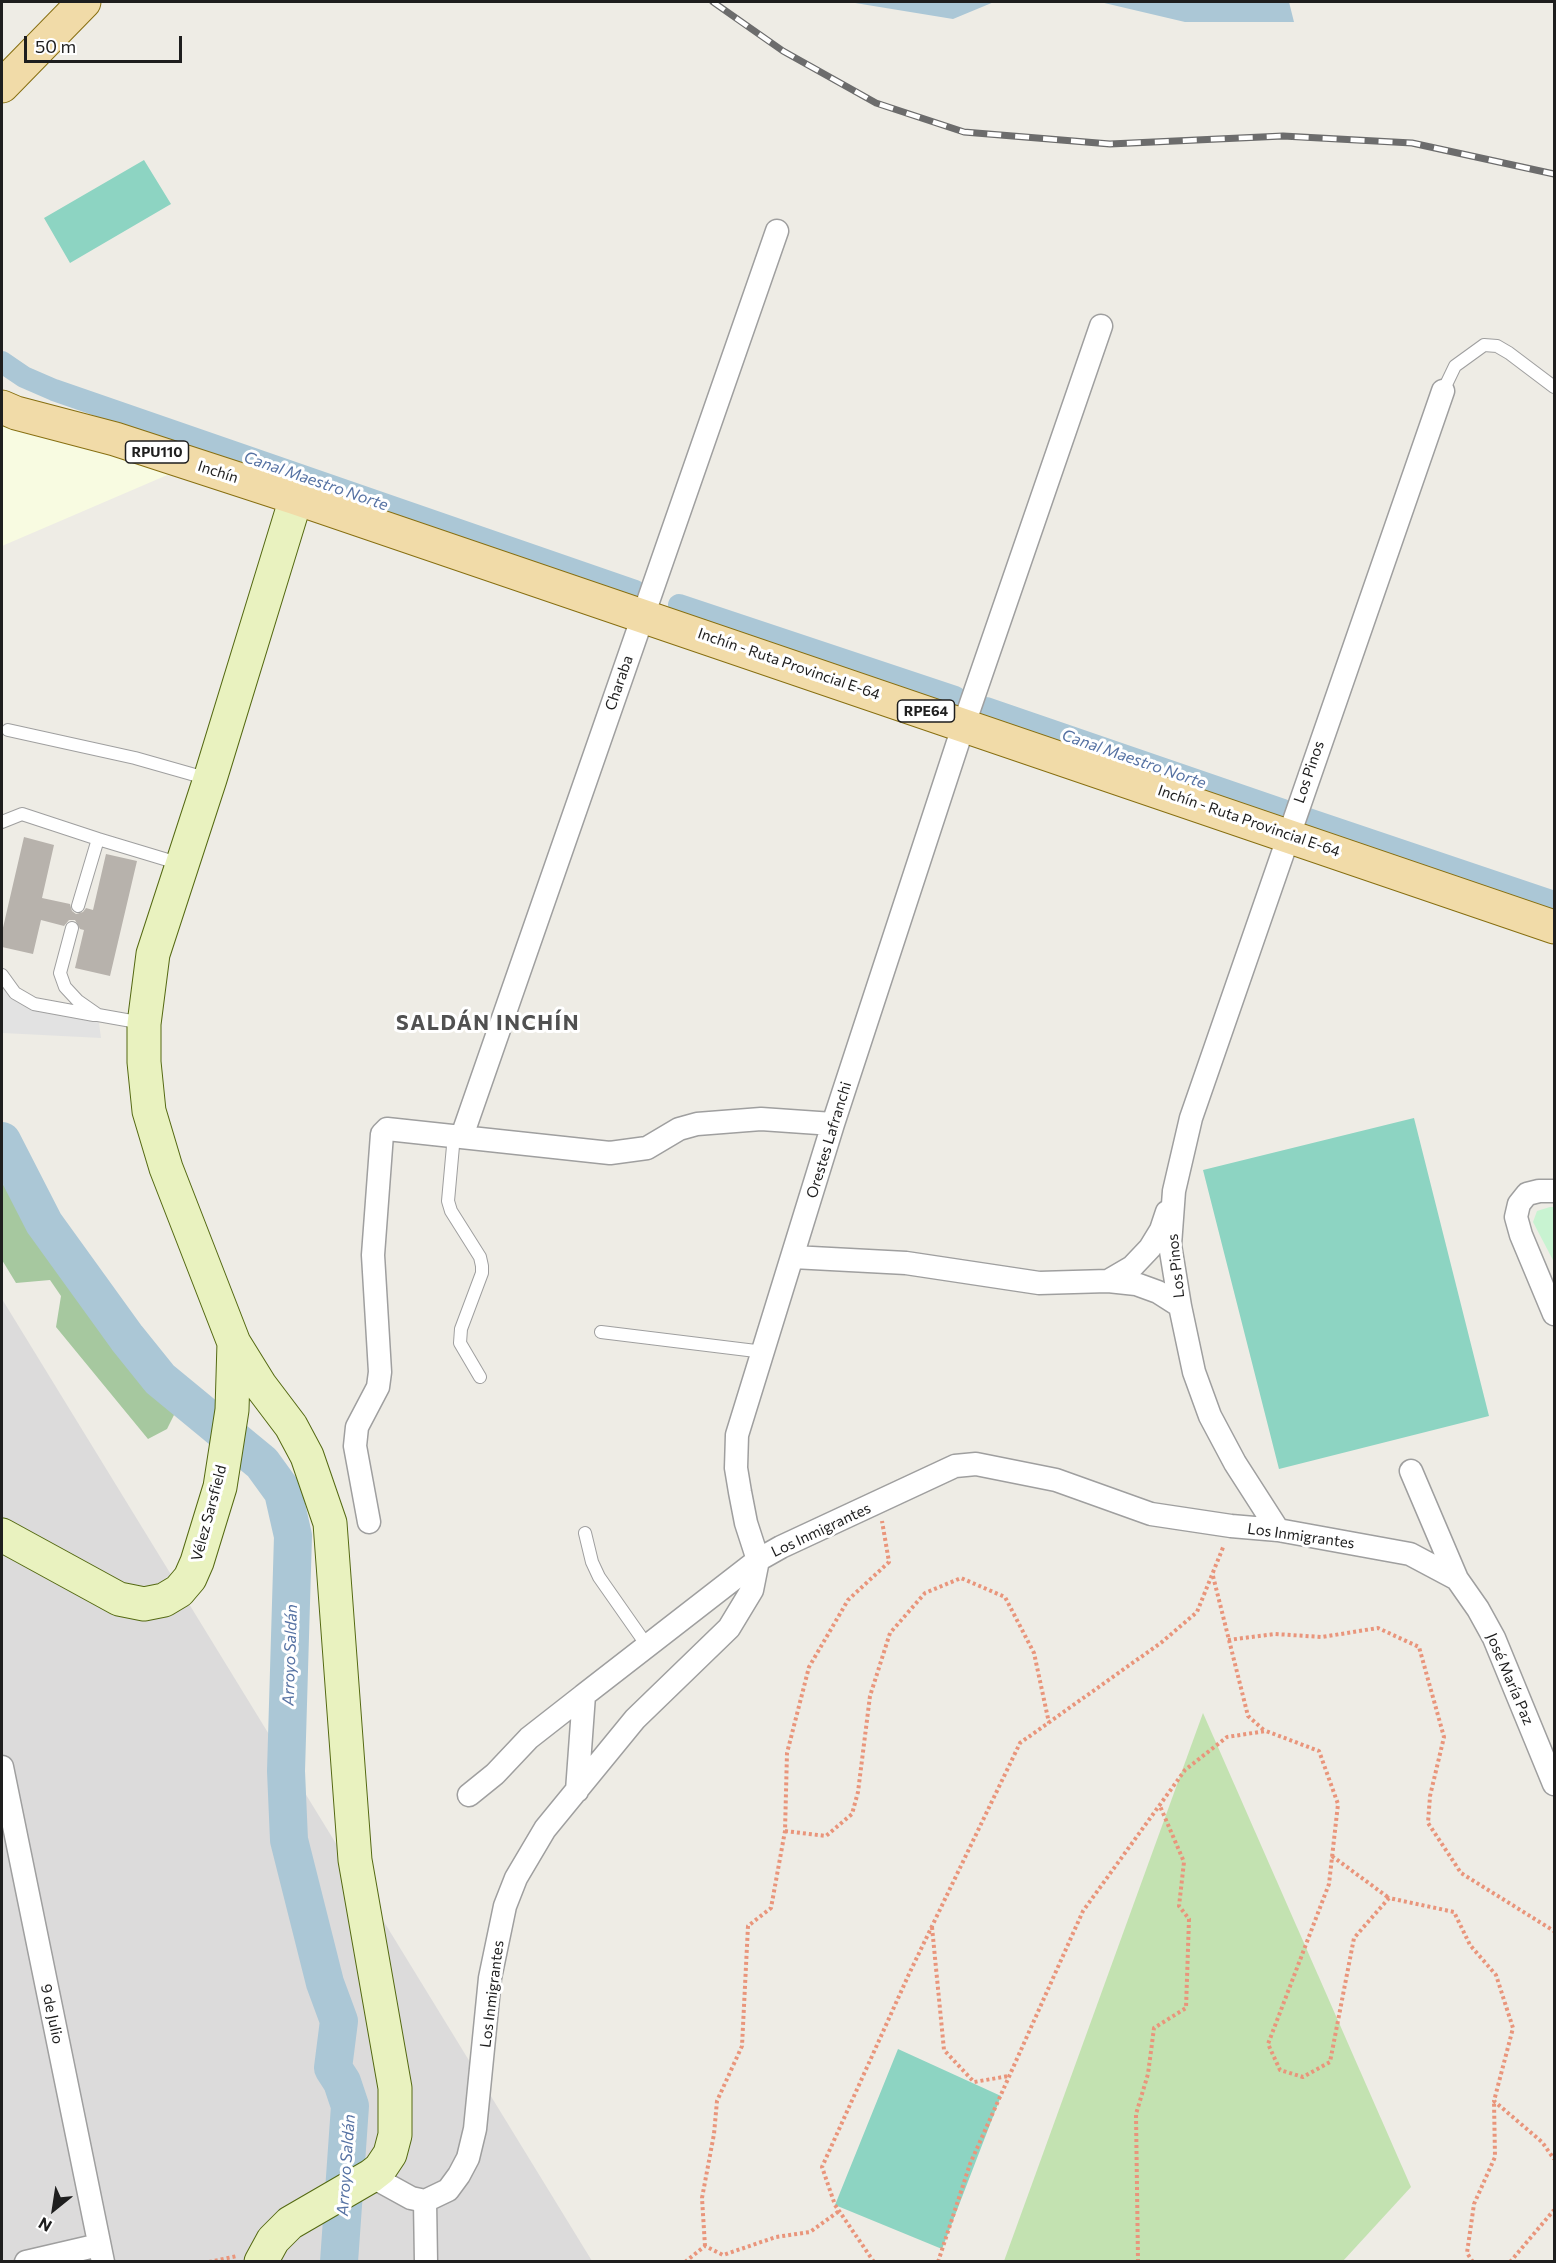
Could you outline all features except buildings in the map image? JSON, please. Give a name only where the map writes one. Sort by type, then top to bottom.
[{"type":"main road","points":[[2,86],[84,2]]},
{"type":"main road","points":[[2,103],[61,26]]},
{"type":"main road","name":"Inchín","points":[[2,407],[44,421],[115,439],[296,498]]},
{"type":"main road","points":[[261,2262],[273,2240],[298,2219],[372,2176],[390,2154],[397,2114],[355,1860],[334,1550],[330,1523],[316,1478],[291,1426],[273,1403],[234,1343],[166,1167],[149,1111],[144,1062],[144,1023],[153,954],[210,779],[296,498]]},
{"type":"main road","name":"Inchín - Ruta Provincial E-64","points":[[296,498],[1287,834],[1554,927]]},
{"type":"main road","name":"Vélez Sarsfield","points":[[2,1535],[119,1599],[144,1604],[164,1600],[179,1591],[190,1578],[220,1487],[232,1405],[234,1343]]},
{"type":"main road","points":[[232,1405],[239,1393],[252,1391],[273,1403]]},
{"type":"street","name":"Charaba","points":[[458,1135],[777,231]]},
{"type":"street","name":"Orestes Lafranchi","points":[[758,1560],[746,1523],[735,1448],[833,1124],[964,724],[1101,326]]},
{"type":"street","name":"Los Pinos","points":[[1108,1281],[1132,1267],[1150,1248],[1161,1230],[1174,1191],[1191,1118],[1287,834],[1443,391]]},
{"type":"street","points":[[369,1522],[355,1446],[357,1427],[378,1388],[380,1372],[373,1255],[382,1134],[387,1129],[610,1153],[647,1148],[679,1129],[697,1124],[761,1119],[833,1124]]},
{"type":"street","name":"Los Pinos","points":[[1174,1191],[1170,1245],[1194,1372],[1210,1416],[1234,1463],[1278,1530]]},
{"type":"street","points":[[1554,1191],[1527,1194],[1519,1204],[1516,1217],[1521,1235],[1554,1310]]},
{"type":"street","points":[[793,1257],[906,1263],[1039,1283],[1108,1281],[1136,1284],[1158,1292],[1180,1306]]},
{"type":"street","name":"Los Inmigrantes","points":[[425,2201],[448,2190],[468,2158],[476,2129],[490,1978],[505,1906],[528,1853],[635,1719],[729,1628],[752,1590],[758,1560],[781,1547],[955,1466],[976,1464],[1056,1480],[1151,1514],[1231,1526],[1278,1530],[1410,1554],[1457,1579]]},
{"type":"street","name":"José María Paz","points":[[1411,1471],[1457,1579],[1494,1638],[1554,1784]]},
{"type":"street","points":[[469,1795],[495,1774],[529,1738],[758,1560]]},
{"type":"street","points":[[577,1791],[584,1695]]},
{"type":"street","name":"9 de Julio","points":[[2,1767],[101,2253]]},
{"type":"street","points":[[372,2176],[411,2198],[425,2201],[426,2262]]},
{"type":"street","points":[[26,2262],[101,2253]]},
{"type":"lane","points":[[1443,391],[1455,366],[1484,345],[1503,350],[1554,387]]},
{"type":"lane","points":[[8,730],[135,758],[210,779]]},
{"type":"lane","points":[[2,822],[21,814],[181,864]]},
{"type":"lane","points":[[78,906],[98,839]]},
{"type":"lane","points":[[72,928],[60,973],[72,994],[98,1016]]},
{"type":"lane","points":[[2,975],[15,993],[34,1004],[144,1023]]},
{"type":"lane","points":[[458,1135],[448,1201],[451,1211],[480,1257],[482,1266],[482,1273],[461,1329],[460,1343],[480,1377]]},
{"type":"lane","points":[[601,1332],[764,1352]]},
{"type":"lane","points":[[585,1533],[592,1562],[599,1577],[648,1647]]},
{"type":"path","points":[[705,2246],[702,2198],[714,2134],[717,2100],[742,2046],[748,1926],[771,1908],[785,1831],[787,1753],[809,1667],[848,1600],[889,1562],[879,1503]]},
{"type":"path","points":[[874,2262],[839,2211],[822,2167],[932,1926],[1020,1743],[1162,1642],[1197,1612],[1231,1526]]},
{"type":"path","points":[[1213,1576],[1248,1716],[1266,1731],[1318,1751],[1338,1804],[1329,1884],[1268,2044],[1280,2070],[1303,2077],[1330,2062],[1354,1938],[1389,1898]]},
{"type":"path","points":[[785,1831],[826,1836],[852,1814],[858,1792],[870,1696],[890,1633],[925,1593],[961,1578],[1005,1597],[1034,1653],[1049,1723]]},
{"type":"path","points":[[1228,1640],[1275,1634],[1322,1637],[1378,1628],[1419,1647],[1444,1737],[1430,1796],[1428,1823],[1461,1873],[1554,1931]]},
{"type":"path","points":[[938,2262],[970,2164],[1083,1911],[1185,1770],[1227,1737],[1266,1731]]},
{"type":"path","points":[[1138,2262],[1136,2114],[1148,2074],[1154,2028],[1186,2008],[1189,1919],[1179,1905],[1184,1862],[1159,1805]]},
{"type":"path","points":[[1332,1856],[1389,1898],[1454,1912],[1470,1945],[1496,1975],[1512,2028],[1494,2101],[1495,2157],[1474,2204],[1467,2253],[1473,2262]]},
{"type":"path","points":[[932,1926],[944,2050],[974,2082],[1010,2076]]},
{"type":"path","points":[[1494,2101],[1542,2142],[1554,2159]]},
{"type":"path","points":[[1510,2262],[1554,2210]]},
{"type":"path","points":[[705,2246],[723,2255],[776,2237],[810,2232],[839,2211]]},
{"type":"path","points":[[685,2262],[705,2246]]},
{"type":"path","points":[[209,2262],[219,2259]]},
{"type":"shaded area","points":[[2,416],[172,473],[2,546]]},
{"type":"shaded area","points":[[2,975],[15,993],[98,1015],[101,1038],[3,1033]]},
{"type":"shaded area","points":[[2,1299],[592,2261],[2,2261]]},
{"type":"green space","points":[[144,160],[171,204],[70,263],[44,218]]},
{"type":"green space","points":[[1414,1118],[1489,1416],[1279,1469],[1203,1170]]},
{"type":"green space","points":[[2,1183],[180,1403],[167,1429],[148,1439],[56,1327],[61,1296],[50,1280],[16,1283],[2,1260]]},
{"type":"green space","points":[[1554,1207],[1554,1262],[1533,1222],[1537,1211]]},
{"type":"green space","points":[[1203,1713],[1411,2187],[1343,2261],[1004,2261]]},
{"type":"green space","points":[[898,2049],[1001,2096],[942,2249],[835,2205]]},
{"type":"water","points":[[849,2],[994,2],[953,19]]},
{"type":"water","points":[[1100,2],[1289,2],[1294,22],[1185,22]]},
{"type":"waterway","name":"Canal Maestro Norte","points":[[2,362],[24,377],[54,390],[635,591]]},
{"type":"waterway","name":"Canal Maestro Norte","points":[[679,605],[955,697]]},
{"type":"waterway","name":"Canal Maestro Norte","points":[[986,708],[1283,810]]},
{"type":"waterway","name":"Canal Maestro Norte","points":[[1308,819],[1554,902]]},
{"type":"waterway","name":"Arroyo Saldán","points":[[2,1141],[44,1223],[127,1338],[160,1379],[262,1463],[283,1492],[293,1536],[286,1771],[289,1840],[325,1983],[339,2021],[333,2068],[342,2082],[350,2106],[339,2262]]},
{"type":"railway","points":[[713,2],[783,51],[876,103],[964,132],[1110,144],[1283,136],[1412,143],[1554,174]]},
{"type":"district","name":"SALDÁN INCHÍN","points":[[488,1023]]}]
